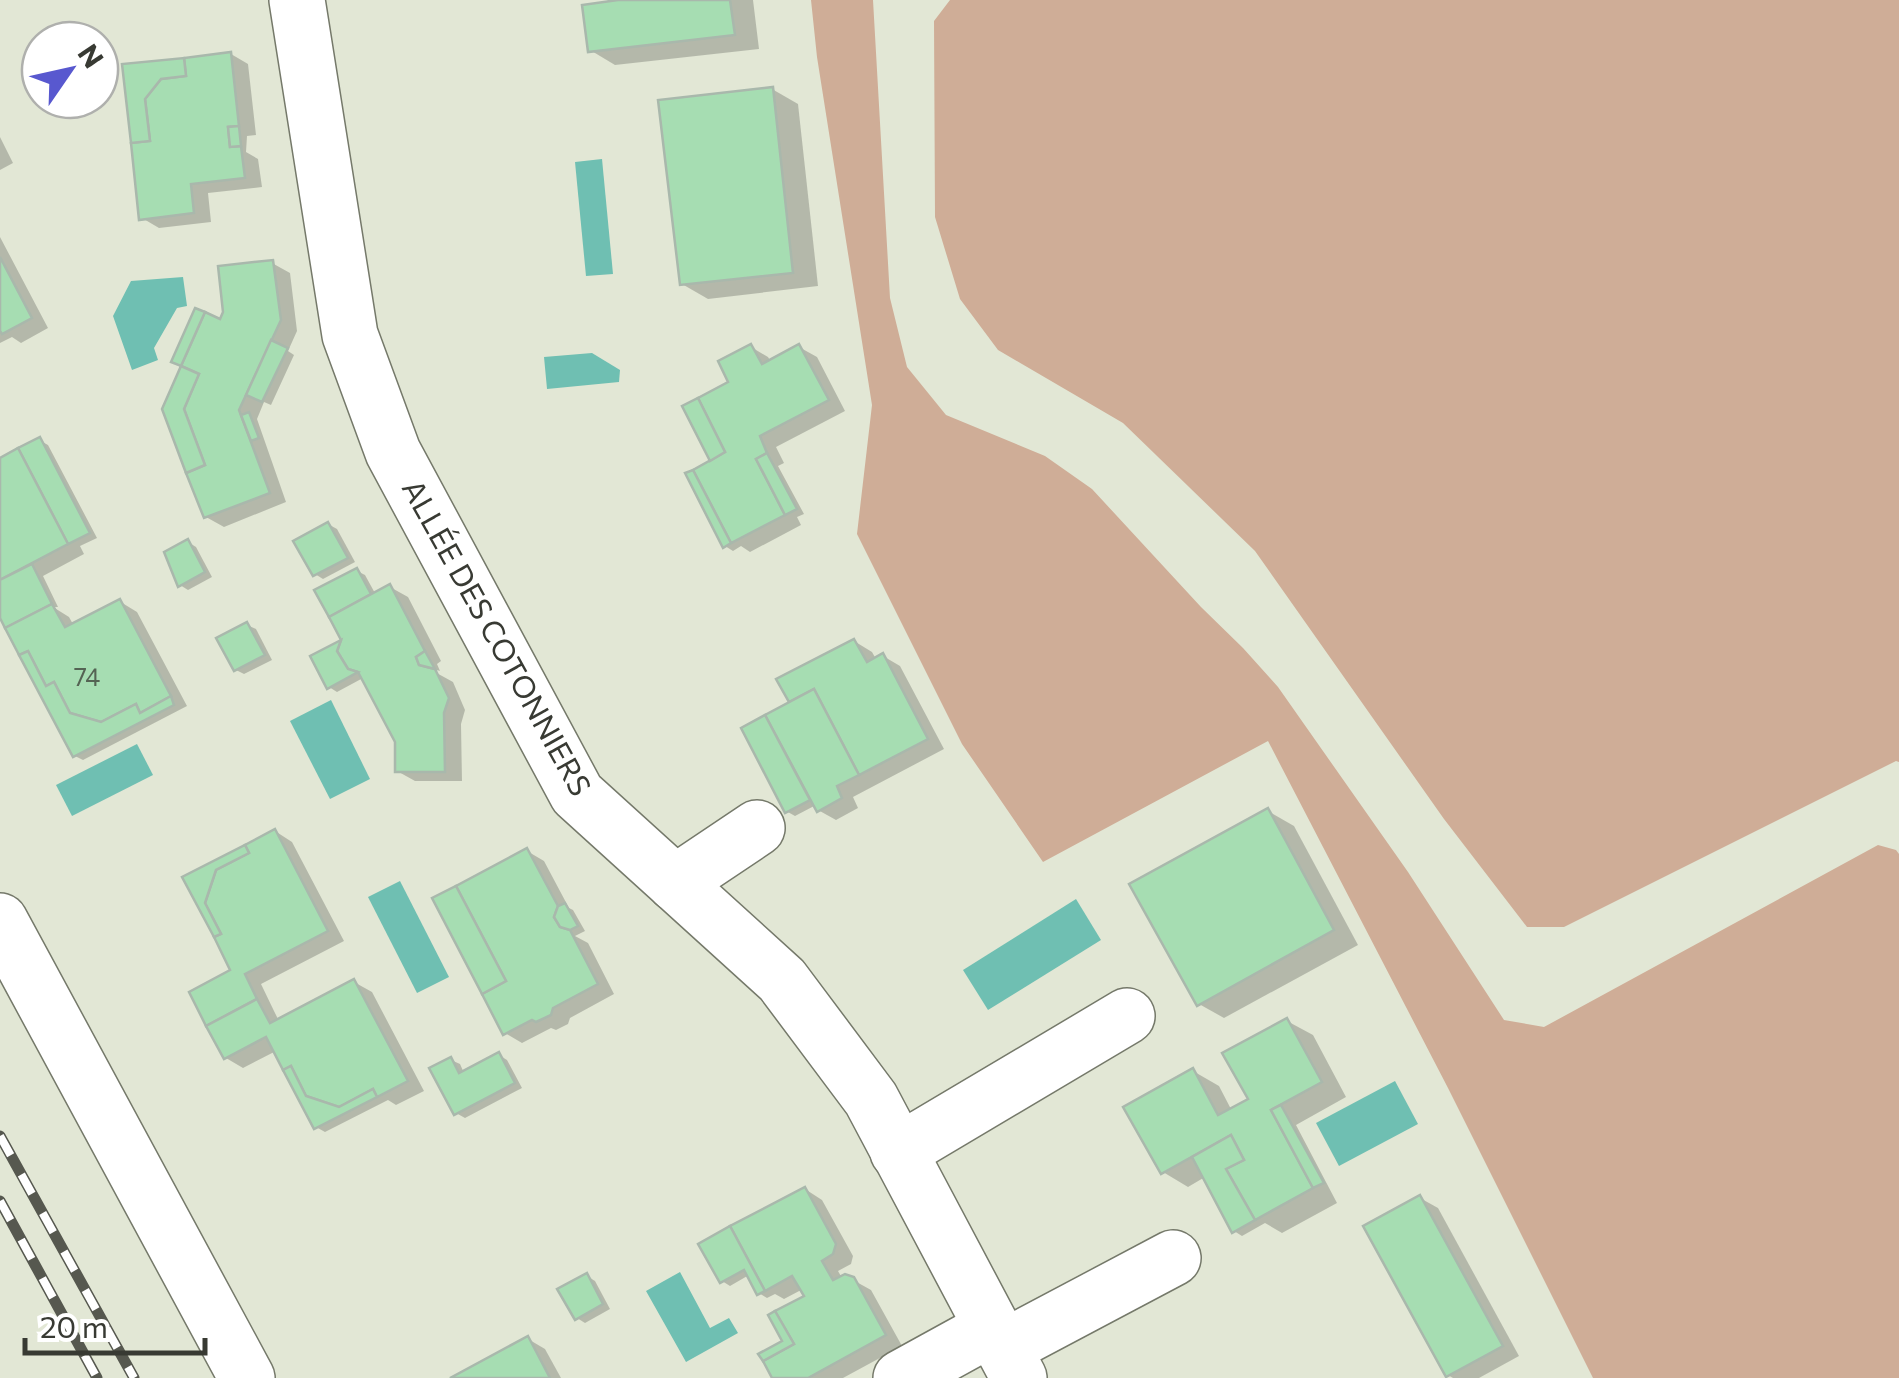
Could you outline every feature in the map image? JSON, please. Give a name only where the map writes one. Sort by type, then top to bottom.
[{"type":"street","name":"ALLÉE DES COTONNIERS","points":[[298,0],[350,335],[393,452],[577,794],[782,980],[871,1099],[1004,1351]]},
{"type":"street","points":[[675,883],[757,828]]},
{"type":"street","points":[[0,920],[247,1378]]},
{"type":"street","points":[[898,1152],[1127,1016]]},
{"type":"street","points":[[901,1378],[1004,1351],[1173,1258]]},
{"type":"shaded area","points":[[811,0],[873,0],[890,298],[907,367],[946,415],[1045,456],[1092,489],[1243,648],[1278,687],[1408,872],[1504,1020],[1544,1027],[1878,845],[1896,850],[1899,1378],[1593,1378],[1268,741],[1043,862],[962,744],[857,534],[872,405]]},
{"type":"shaded area","points":[[950,0],[1899,0],[1899,762],[1564,927],[1527,927],[1444,819],[1255,551],[1123,423],[998,350],[960,299],[935,217],[934,21]]},
{"type":"water","points":[[602,159],[613,274],[586,276],[575,162]]},
{"type":"water","points":[[183,277],[187,306],[177,308],[154,348],[158,360],[132,370],[113,316],[131,281]]},
{"type":"water","points":[[592,353],[620,370],[619,382],[547,389],[544,357]]},
{"type":"water","points":[[331,700],[370,779],[330,799],[290,721]]},
{"type":"water","points":[[137,744],[153,775],[72,816],[56,785]]},
{"type":"water","points":[[400,881],[449,977],[417,993],[368,897]]},
{"type":"water","points":[[1076,899],[1101,940],[988,1010],[963,970]]},
{"type":"water","points":[[1395,1081],[1418,1124],[1339,1166],[1316,1123]]},
{"type":"water","points":[[680,1272],[710,1328],[729,1318],[738,1333],[686,1362],[646,1291]]},
{"type":"building","points":[[618,0],[730,0],[735,35],[588,52],[582,5]]},
{"type":"building","points":[[231,52],[239,126],[228,127],[230,147],[241,146],[245,178],[191,184],[194,213],[139,220],[131,143],[150,141],[145,99],[161,79],[186,76],[184,58]]},
{"type":"building","points":[[184,58],[186,76],[161,79],[145,99],[150,141],[131,143],[122,64]]},
{"type":"building","points":[[773,87],[793,273],[680,285],[658,100]]},
{"type":"building","points":[[239,126],[241,146],[230,147],[228,127]]},
{"type":"building","points":[[0,257],[32,318],[2,334],[0,331]]},
{"type":"building","points":[[273,260],[281,320],[239,410],[270,493],[204,518],[186,473],[205,465],[184,409],[199,374],[181,366],[205,312],[220,319],[223,312],[218,266]]},
{"type":"building","points":[[195,308],[205,312],[181,366],[171,362]]},
{"type":"building","points":[[271,340],[288,348],[262,402],[246,395]]},
{"type":"building","points":[[751,344],[762,364],[799,344],[829,400],[760,436],[767,453],[756,459],[785,515],[731,543],[693,470],[725,452],[698,398],[728,382],[718,361]]},
{"type":"building","points":[[181,366],[199,374],[184,409],[205,465],[186,473],[162,409]]},
{"type":"building","points":[[698,398],[725,452],[710,461],[682,406]]},
{"type":"building","points":[[249,412],[259,438],[251,441],[241,415]]},
{"type":"building","points":[[40,437],[90,533],[68,544],[18,448]]},
{"type":"building","points":[[18,448],[68,544],[0,580],[0,458]]},
{"type":"building","points":[[767,453],[797,509],[785,515],[756,459]]},
{"type":"building","points":[[693,470],[731,543],[723,548],[685,473]]},
{"type":"building","points":[[328,522],[348,558],[313,576],[293,541]]},
{"type":"building","points":[[188,539],[205,572],[178,587],[164,552]]},
{"type":"building","points":[[32,564],[52,604],[5,628],[0,618],[0,580]]},
{"type":"building","points":[[357,568],[371,594],[329,617],[314,590]]},
{"type":"building","points":[[390,584],[425,651],[416,657],[419,665],[435,669],[449,698],[444,713],[445,772],[395,772],[395,742],[358,672],[348,669],[337,651],[341,640],[329,617]]},
{"type":"building","points":[[120,599],[171,696],[140,713],[136,704],[101,722],[70,713],[54,682],[46,686],[28,651],[19,655],[5,628],[52,604],[65,627]]},
{"type":"building","points":[[247,622],[265,655],[234,671],[216,638]]},
{"type":"building","points":[[854,639],[867,662],[883,653],[928,739],[859,775],[814,689],[789,702],[776,679]]},
{"type":"building","points":[[341,640],[337,651],[348,669],[358,672],[327,689],[310,656]]},
{"type":"building","points":[[28,651],[46,686],[54,682],[70,713],[101,722],[136,704],[140,713],[171,696],[174,705],[73,757],[19,655]]},
{"type":"building","points":[[425,651],[435,669],[419,665],[416,657]]},
{"type":"building","points":[[814,689],[859,775],[837,786],[842,798],[817,812],[765,715]]},
{"type":"building","points":[[765,715],[810,800],[785,813],[741,728]]},
{"type":"building","points":[[1268,808],[1334,930],[1197,1006],[1129,884]]},
{"type":"building","points":[[275,829],[328,931],[245,974],[257,999],[206,1026],[189,992],[230,970],[214,937],[221,934],[205,903],[216,870],[249,853],[245,845]]},
{"type":"building","points":[[245,845],[249,853],[216,870],[205,903],[221,934],[214,937],[182,877]]},
{"type":"building","points":[[527,848],[558,906],[554,917],[560,927],[570,930],[598,984],[553,1008],[551,1015],[503,1035],[482,994],[506,981],[456,886]]},
{"type":"building","points":[[456,886],[506,981],[482,994],[432,898]]},
{"type":"building","points":[[565,903],[578,926],[570,930],[560,927],[554,917],[558,906]]},
{"type":"building","points":[[354,979],[408,1081],[377,1097],[373,1089],[339,1107],[306,1096],[291,1066],[283,1070],[266,1037],[224,1059],[206,1026],[257,999],[270,1023]]},
{"type":"building","points":[[1287,1018],[1322,1082],[1271,1110],[1313,1188],[1255,1220],[1226,1169],[1244,1160],[1231,1135],[1161,1174],[1123,1107],[1193,1068],[1218,1115],[1248,1099],[1222,1053]]},
{"type":"building","points":[[499,1052],[515,1083],[454,1115],[429,1068],[451,1057],[459,1073]]},
{"type":"building","points":[[291,1066],[306,1096],[339,1107],[373,1089],[377,1097],[314,1129],[283,1070]]},
{"type":"building","points":[[1281,1105],[1324,1183],[1313,1188],[1271,1110]]},
{"type":"building","points":[[1231,1135],[1244,1160],[1226,1169],[1255,1220],[1232,1233],[1192,1157]]},
{"type":"building","points":[[805,1187],[836,1244],[833,1254],[822,1261],[833,1280],[845,1274],[854,1277],[886,1335],[808,1378],[772,1378],[763,1361],[794,1344],[775,1311],[804,1296],[792,1276],[765,1291],[730,1226]]},
{"type":"building","points":[[1420,1195],[1503,1346],[1446,1377],[1363,1226]]},
{"type":"building","points":[[730,1226],[765,1291],[757,1295],[744,1270],[720,1283],[698,1244]]},
{"type":"building","points":[[587,1273],[603,1304],[575,1320],[557,1289]]},
{"type":"building","points":[[775,1311],[794,1344],[763,1361],[758,1354],[782,1341],[768,1315]]},
{"type":"building","points":[[528,1336],[550,1378],[450,1378]]},
{"type":"railway","points":[[0,1136],[134,1378]]},
{"type":"railway","points":[[0,1201],[97,1378]]}]
